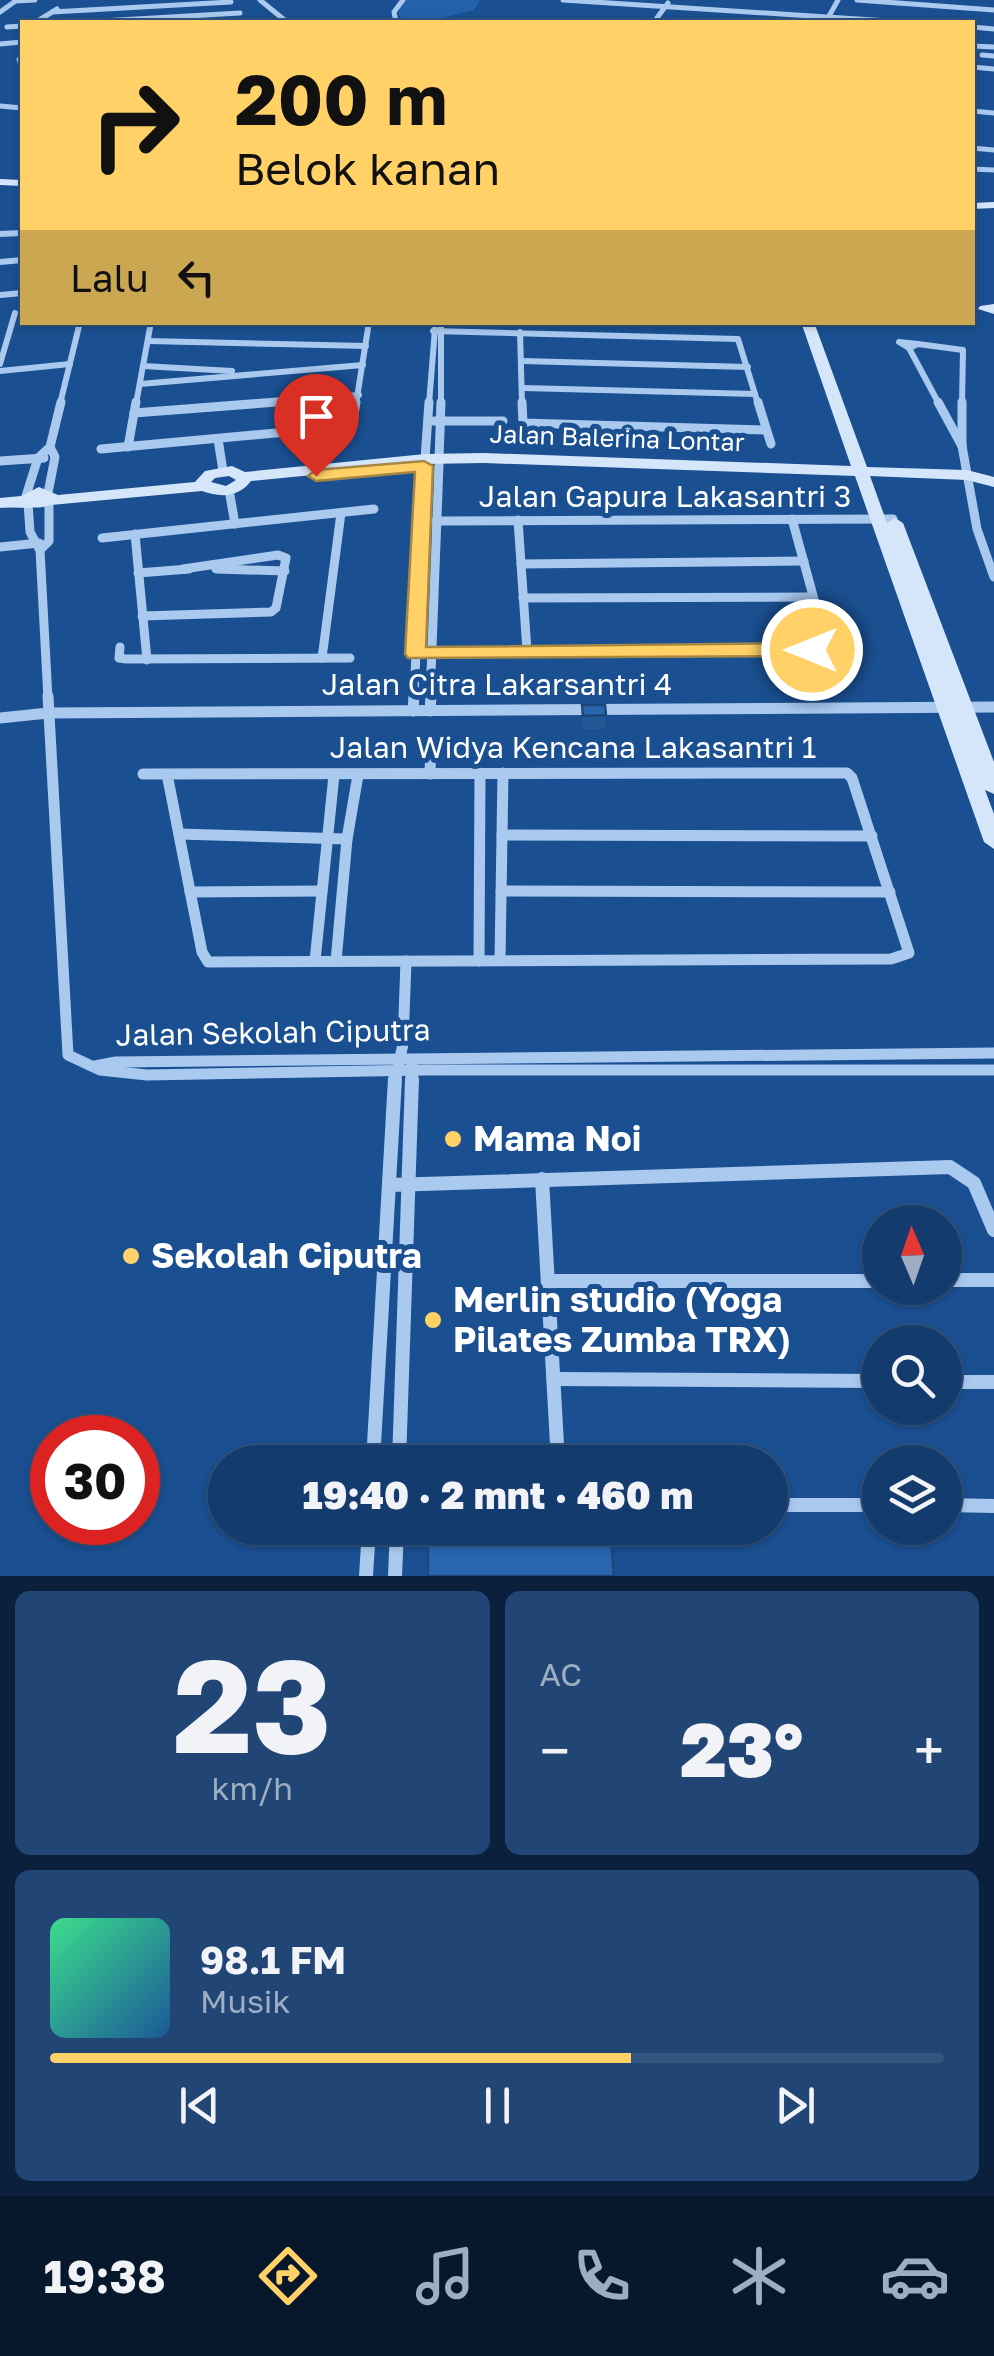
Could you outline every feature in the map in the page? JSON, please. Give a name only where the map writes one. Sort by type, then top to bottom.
[{"type":"street","points":[[2,4],[35,0]]},
{"type":"street","points":[[260,0],[285,20]]},
{"type":"street","points":[[563,0],[866,20]]},
{"type":"street","points":[[655,20],[670,0]]},
{"type":"street","points":[[828,18],[838,0]]},
{"type":"street","points":[[857,0],[994,10]]},
{"type":"street","points":[[39,20],[55,10],[231,2]]},
{"type":"street","points":[[212,3],[224,14]]},
{"type":"street","points":[[723,11],[732,3]]},
{"type":"street","points":[[896,11],[900,3]]},
{"type":"street","points":[[773,14],[780,6]]},
{"type":"street","points":[[708,19],[715,10]]},
{"type":"street","points":[[146,20],[240,13]]},
{"type":"street","points":[[7,27],[20,26]]},
{"type":"street","points":[[982,55],[994,56]]},
{"type":"street","points":[[0,320],[14,316],[3,344],[0,368],[70,364]]},
{"type":"street","points":[[0,547],[37,547],[50,542],[52,452],[79,325]]},
{"type":"street","points":[[128,447],[150,325]]},
{"type":"street","points":[[101,449],[352,426],[369,325]]},
{"type":"street","points":[[808,325],[870,476],[955,707],[994,842]]},
{"type":"street","points":[[820,325],[870,476]]},
{"type":"street","points":[[440,328],[736,339],[771,444]]},
{"type":"street","points":[[413,710],[420,552],[440,421],[440,328]]},
{"type":"street","points":[[430,710],[436,520],[427,420],[432,354],[440,328]]},
{"type":"street","points":[[520,332],[523,423],[766,430]]},
{"type":"street","points":[[148,340],[366,346]]},
{"type":"street","points":[[962,446],[914,346],[963,350],[962,446],[979,537],[994,577]]},
{"type":"street","points":[[432,354],[443,354]]},
{"type":"street","points":[[522,361],[748,367]]},
{"type":"street","points":[[143,366],[269,374]]},
{"type":"street","points":[[140,384],[363,366]]},
{"type":"street","points":[[522,388],[755,394]]},
{"type":"street","points":[[134,414],[359,395]]},
{"type":"street","points":[[427,420],[504,421]]},
{"type":"street","points":[[218,439],[223,471],[239,483]]},
{"type":"street","points":[[0,461],[38,458],[52,452]]},
{"type":"street","points":[[38,458],[26,500],[37,547],[48,713]]},
{"type":"street","name":"Jalan Balerina Lontar","points":[[239,483],[432,462],[991,481]]},
{"type":"street","points":[[203,483],[223,471]]},
{"type":"street","points":[[0,503],[203,483],[239,483]]},
{"type":"street","points":[[236,524],[239,483]]},
{"type":"street","points":[[102,538],[374,510]]},
{"type":"street","points":[[322,658],[341,512]]},
{"type":"street","points":[[416,654],[818,649],[826,643],[792,519]]},
{"type":"street","name":"Jalan Gapura Lakasantri 3","points":[[436,520],[886,519]]},
{"type":"street","points":[[518,520],[527,651]]},
{"type":"street","points":[[135,534],[147,660]]},
{"type":"street","points":[[420,552],[436,552]]},
{"type":"street","points":[[138,573],[282,555],[286,558],[276,608],[271,612],[142,616]]},
{"type":"street","points":[[521,564],[804,561]]},
{"type":"street","points":[[182,569],[284,571]]},
{"type":"street","points":[[524,598],[814,597]]},
{"type":"street","points":[[120,647],[120,658],[147,660],[350,658]]},
{"type":"street","name":"Jalan Citra Lakarsantri 4","points":[[0,718],[48,713],[994,706]]},
{"type":"street","points":[[955,707],[994,788]]},
{"type":"street","name":"Jalan Sekolah Ciputra","points":[[48,713],[68,1055],[80,1065],[136,1075],[404,1059],[994,1054]]},
{"type":"street","points":[[430,774],[431,740]]},
{"type":"street","points":[[479,960],[480,773]]},
{"type":"street","points":[[500,960],[503,773]]},
{"type":"street","name":"Jalan Widya Kencana Lakasantri 1","points":[[143,774],[847,773],[852,778],[909,948],[902,958],[208,962],[202,952],[190,892]]},
{"type":"street","points":[[167,774],[190,892],[322,891]]},
{"type":"street","points":[[315,961],[334,775]]},
{"type":"street","points":[[336,961],[347,838],[358,775]]},
{"type":"street","points":[[179,834],[347,838]]},
{"type":"street","points":[[502,835],[872,836]]},
{"type":"street","points":[[501,892],[890,892]]},
{"type":"street","points":[[400,1445],[409,1184],[404,1059],[406,961]]},
{"type":"street","points":[[374,1445],[390,1185],[404,1059]]},
{"type":"street","name":"Jalan Sekolah Ciputra","points":[[404,1059],[994,1070]]},
{"type":"street","points":[[390,1185],[958,1168],[973,1180],[994,1230]]},
{"type":"street","points":[[542,1179],[557,1445]]},
{"type":"street","points":[[550,1281],[862,1280]]},
{"type":"street","points":[[962,1280],[994,1280]]},
{"type":"street","points":[[554,1379],[862,1381]]},
{"type":"street","points":[[962,1382],[994,1382]]},
{"type":"street","points":[[788,1505],[862,1506]]},
{"type":"street","points":[[962,1506],[994,1506]]},
{"type":"street","points":[[366,1576],[368,1545]]},
{"type":"street","points":[[395,1576],[396,1545]]},
{"type":"shaded area","points":[[406,0],[480,0],[474,10],[444,20],[402,20],[398,14]]},
{"type":"building","points":[[582,705],[605,705],[606,715],[583,716]]},
{"type":"building","points":[[428,1545],[611,1545],[614,1576],[428,1576]]},
{"type":"place","name":"Mama Noi","points":[[453,1139]]},
{"type":"place","name":"Sekolah Ciputra","points":[[131,1256]]},
{"type":"place","name":"Merlin studio (Yoga Pilates Zumba TRX)","points":[[433,1320]]},
{"type":"route","points":[[316,476],[424,466],[416,654],[812,650]]}]
